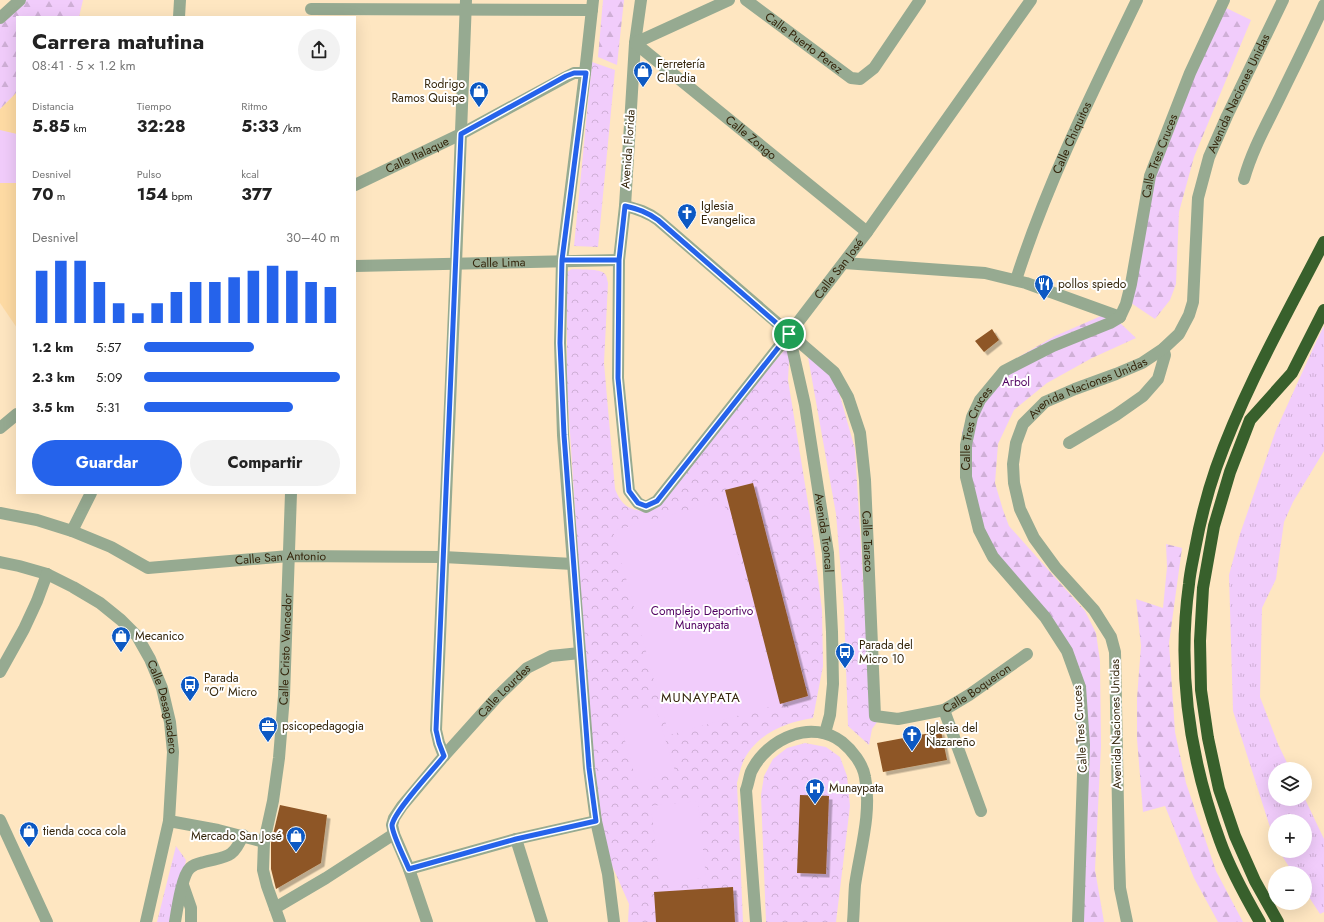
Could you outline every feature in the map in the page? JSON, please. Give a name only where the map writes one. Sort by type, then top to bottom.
[{"type":"highway","points":[[1260,922],[1241,888],[1220,842],[1204,793],[1193,745],[1186,692],[1184,639],[1189,584],[1200,525],[1215,469],[1234,422],[1261,363],[1324,242]]},
{"type":"highway","points":[[1278,922],[1255,881],[1235,836],[1219,789],[1208,738],[1201,690],[1200,641],[1203,588],[1214,526],[1230,472],[1250,420],[1292,373],[1324,310]]},
{"type":"street","points":[[0,18],[20,0]]},
{"type":"street","points":[[179,16],[180,0]]},
{"type":"street","name":"Avenida Florida","points":[[629,491],[618,378],[619,260],[625,206],[636,43],[641,0]]},
{"type":"street","points":[[636,43],[729,0]]},
{"type":"street","name":"Calle Puerto Perez","points":[[746,0],[851,78],[860,80],[874,68],[920,0]]},
{"type":"street","name":"Calle San José","points":[[629,491],[638,503],[646,506],[657,501],[789,334],[867,232],[1031,0]]},
{"type":"street","name":"Calle Chiquitos","points":[[1016,280],[1042,206],[1094,89],[1137,0]]},
{"type":"street","name":"Calle Tres Cruces","points":[[1078,922],[1084,746],[1080,687],[1064,645],[1045,617],[993,556],[979,530],[966,477],[966,445],[972,417],[980,400],[1004,371],[1053,346],[1110,323],[1120,317],[1126,304],[1131,284],[1150,176],[1190,73],[1224,0]]},
{"type":"street","name":"Avenida Naciones Unidas","points":[[1127,922],[1120,888],[1116,652],[1111,637],[1094,610],[1056,568],[1034,538],[1020,509],[1014,483],[1013,464],[1016,443],[1023,424],[1045,402],[1075,388],[1116,374],[1142,363],[1163,349],[1179,334],[1189,315],[1193,302],[1198,198],[1209,157],[1283,0]]},
{"type":"street","points":[[444,756],[436,730],[466,5]]},
{"type":"street","points":[[311,9],[466,5],[592,5],[586,73],[562,260],[560,343],[564,435],[589,768],[596,821],[608,874],[614,922]]},
{"type":"street","points":[[1244,179],[1248,164],[1257,143],[1324,5]]},
{"type":"street","name":"Calle Zongo","points":[[636,43],[867,232]]},
{"type":"street","name":"Calle Italaque","points":[[356,185],[461,134],[566,76],[574,73],[586,73]]},
{"type":"street","points":[[625,206],[638,208],[658,220],[789,334]]},
{"type":"street","name":"Calle Lima","points":[[356,266],[562,260],[619,260]]},
{"type":"street","points":[[844,262],[985,273],[1016,280],[1066,296],[1120,317]]},
{"type":"street","name":"Calle Taraco","points":[[789,334],[834,372],[848,397],[860,433],[865,480],[875,716]]},
{"type":"street","name":"Avenida Troncal","points":[[789,334],[805,405],[828,553],[833,684],[830,715],[825,733]]},
{"type":"street","points":[[1069,444],[1116,415],[1143,396],[1158,379],[1165,355],[1163,349]]},
{"type":"street","points":[[0,428],[16,415]]},
{"type":"street","points":[[72,531],[90,494]]},
{"type":"street","name":"Calle Cristo Vencedor","points":[[280,922],[263,870],[264,842],[273,801],[280,750],[284,696],[291,494]]},
{"type":"street","name":"Calle San Antonio","points":[[0,513],[37,520],[72,531],[111,547],[148,568],[289,556],[443,557],[573,564]]},
{"type":"street","name":"Calle Desaguadero","points":[[0,562],[47,574],[100,603],[137,636],[150,659],[162,688],[170,722],[173,752],[169,821],[146,922]]},
{"type":"street","points":[[0,672],[24,629],[47,574]]},
{"type":"street","name":"Calle Lourdes","points":[[427,922],[409,869],[394,834],[392,825],[394,818],[402,806],[444,756],[497,697],[527,668],[551,656],[580,653]]},
{"type":"street","name":"Calle Boqueron","points":[[875,716],[898,719],[944,710],[969,696],[1027,654]]},
{"type":"street","points":[[944,710],[981,811]]},
{"type":"street","points":[[756,922],[746,790],[751,772],[765,752],[783,738],[802,732],[825,733],[837,738],[857,759],[865,775],[867,798],[864,833],[855,886],[853,922]]},
{"type":"street","points":[[0,820],[47,922]]},
{"type":"street","points":[[169,821],[243,835],[264,842]]},
{"type":"street","points":[[409,869],[516,839],[596,821]]},
{"type":"street","points":[[275,908],[326,878],[394,834]]},
{"type":"street","points":[[175,922],[182,884],[189,868],[197,864],[232,854],[237,848],[243,835]]},
{"type":"street","points":[[516,839],[542,922]]},
{"type":"street","points":[[182,884],[191,908],[191,922]]},
{"type":"shaded area","points":[[16,93],[16,327],[0,303],[0,109]]},
{"type":"green space","points":[[18,0],[83,0],[79,16],[16,16],[16,93],[0,109],[0,16]]},
{"type":"green space","points":[[603,0],[624,0],[617,65],[598,57]]},
{"type":"green space","points":[[1220,5],[1251,20],[1194,157],[1179,212],[1176,284],[1170,300],[1155,319],[1125,299],[1156,173]]},
{"type":"green space","points":[[592,62],[615,70],[598,247],[574,246]]},
{"type":"green space","points":[[0,130],[16,134],[16,183],[0,183]]},
{"type":"green space","name":"Complejo Deportivo Munaypata","points":[[572,269],[599,271],[605,274],[607,278],[604,363],[615,489],[619,498],[624,504],[631,508],[641,511],[715,430],[790,344],[788,380],[810,515],[822,610],[823,666],[813,718],[792,723],[772,731],[763,737],[748,753],[741,767],[737,783],[743,922],[628,922],[629,904],[606,852],[588,722],[567,386],[567,272]]},
{"type":"green space","name":"Arbol","points":[[1101,316],[1118,321],[1136,338],[1092,358],[1047,383],[1014,410],[998,444],[995,483],[1009,526],[1085,611],[1096,633],[1100,661],[1101,746],[1095,870],[1104,922],[1079,922],[1080,746],[1078,687],[1066,643],[993,556],[963,476],[962,432],[975,398],[1003,366],[1055,336]]},
{"type":"green space","points":[[1324,326],[1324,451],[1293,502],[1284,522],[1276,579],[1262,608],[1260,697],[1287,762],[1268,762],[1268,806],[1308,806],[1324,839],[1324,912],[1320,914],[1312,902],[1312,866],[1289,866],[1283,858],[1312,858],[1312,814],[1268,814],[1268,821],[1233,711],[1229,575],[1240,534],[1276,430]]},
{"type":"green space","points":[[808,357],[835,378],[855,449],[871,707],[877,722],[872,729],[869,745],[848,726],[844,609],[836,514]]},
{"type":"green space","points":[[723,500],[780,704],[669,735],[613,531]]},
{"type":"green space","points":[[1166,544],[1182,548],[1169,643],[1175,732],[1186,783],[1216,871],[1243,922],[1218,922],[1194,878],[1165,806],[1143,812],[1137,739],[1137,698],[1141,646],[1136,599],[1163,608],[1167,567]]},
{"type":"green space","points":[[655,706],[675,771],[637,784],[618,715]]},
{"type":"green space","points":[[805,743],[826,747],[840,757],[847,776],[850,806],[836,922],[766,922],[761,795],[764,776],[773,759],[787,748]]},
{"type":"green space","points":[[698,801],[706,878],[660,883],[651,806]]},
{"type":"green space","points":[[176,846],[186,860],[175,922],[157,922]]},
{"type":"building","points":[[992,329],[999,340],[984,352],[975,341]]},
{"type":"building","points":[[753,483],[808,696],[780,704],[725,490]]},
{"type":"building","name":"Iglesia del Nazareño","points":[[941,731],[947,760],[883,772],[877,743]]},
{"type":"building","points":[[800,795],[829,796],[826,874],[797,873]]},
{"type":"building","name":"Mercado San José","points":[[280,805],[327,815],[321,863],[276,889],[271,869],[271,843]]},
{"type":"building","points":[[733,887],[735,922],[656,922],[654,892]]},
{"type":"place","name":"Ferretería Claudia","points":[[643,88]]},
{"type":"place","name":"Rodrigo Ramos Quispe","points":[[479,108]]},
{"type":"place","name":"Iglesia Evangelica","points":[[687,230]]},
{"type":"place","name":"pollos spiedo","points":[[1044,301]]},
{"type":"place","name":"Mecanico","points":[[121,653]]},
{"type":"place","name":"Parada del Micro 10","points":[[845,669]]},
{"type":"place","name":"Parada \"O\" Micro","points":[[190,702]]},
{"type":"place","name":"psicopedagogia","points":[[268,743]]},
{"type":"place","name":"Iglesia del Nazareño","points":[[912,752]]},
{"type":"place","name":"Munaypata","points":[[815,805]]},
{"type":"place","name":"tienda coca cola","points":[[29,848]]},
{"type":"place","name":"Mercado San José","points":[[296,853]]},
{"type":"district","name":"MUNAYPATA","points":[[701,697]]},
{"type":"route","points":[[789,334],[657,501],[646,506],[638,503],[629,491],[618,378],[619,260],[562,260],[560,343],[564,435],[589,768],[596,821],[516,839],[409,869],[394,834],[392,825],[394,818],[402,806],[444,756],[436,730],[461,134],[566,76],[574,73],[586,73],[562,260],[619,260],[625,206],[638,208],[658,220],[789,334]]}]
